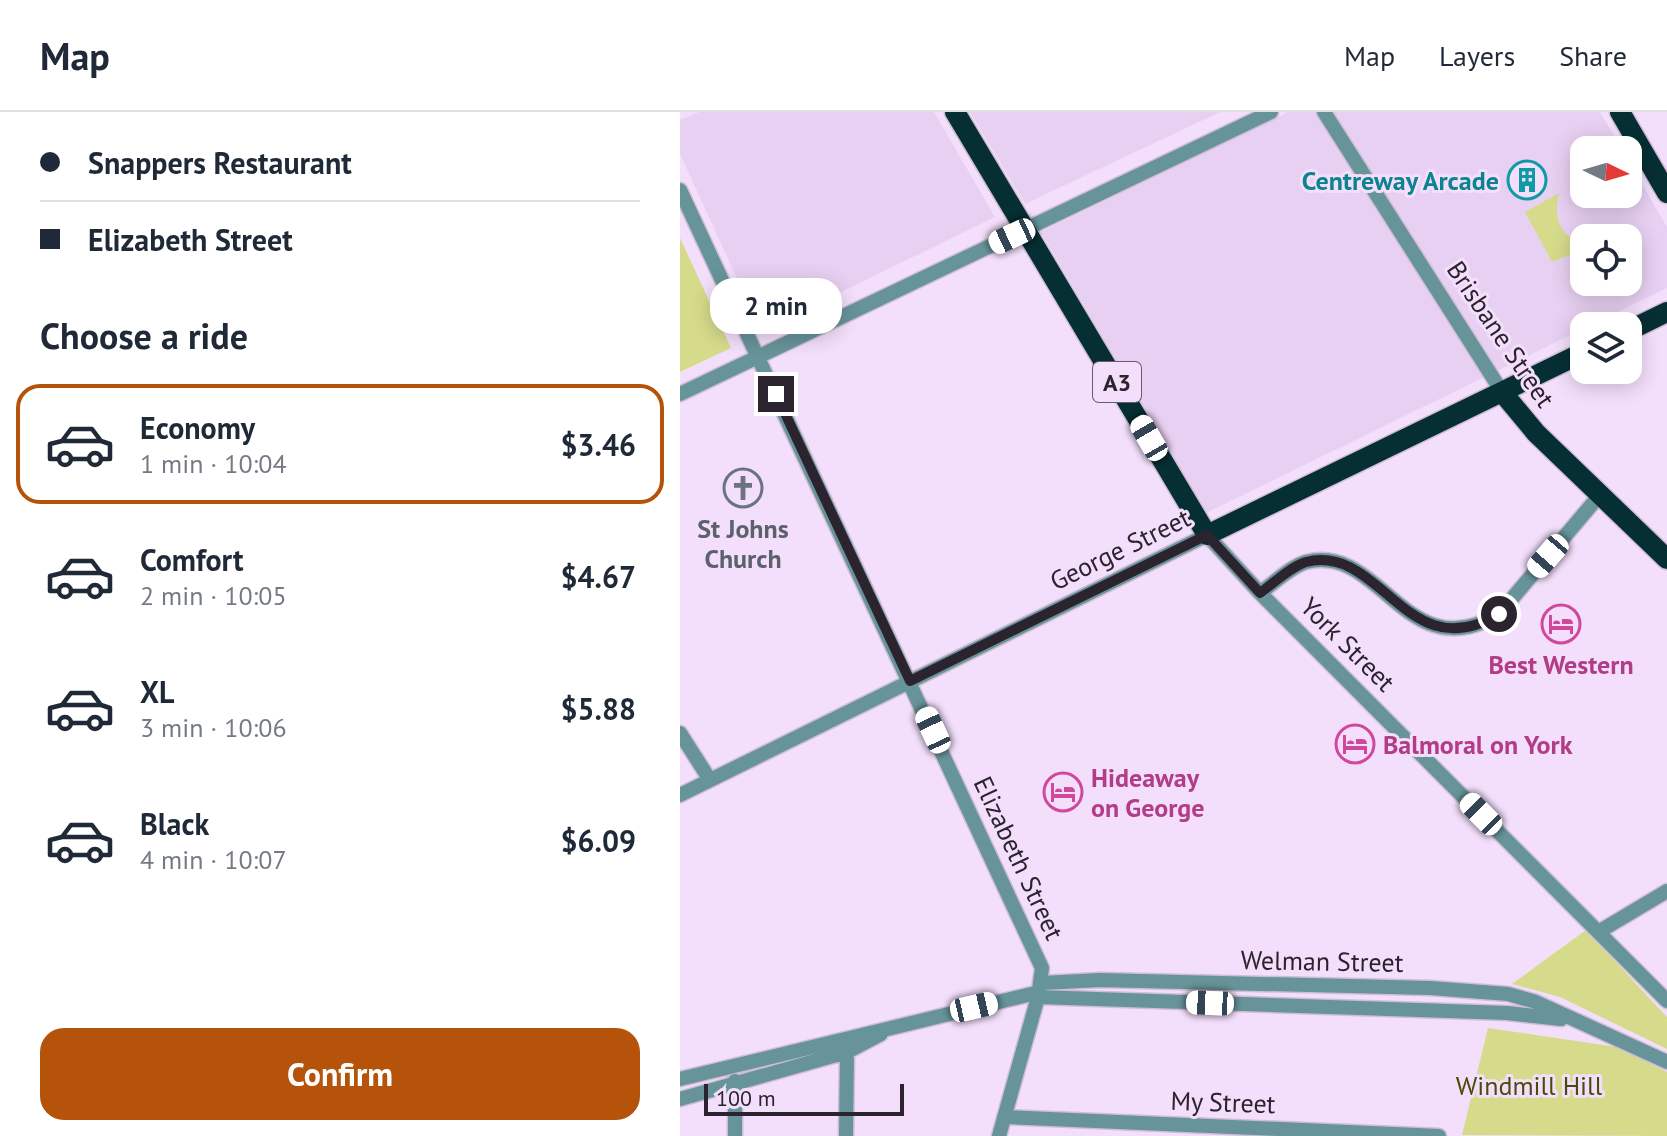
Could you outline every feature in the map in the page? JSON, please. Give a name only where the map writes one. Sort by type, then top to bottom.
[{"type":"highway","name":"York Street","points":[[955,112],[1207,535]]},
{"type":"highway","points":[[1620,112],[1667,193]]},
{"type":"highway","points":[[1642,324],[1667,312]]},
{"type":"highway","name":"George Street","points":[[1207,535],[1570,359]]},
{"type":"highway","name":"Brisbane Street","points":[[1502,392],[1536,433],[1667,559]]},
{"type":"street","points":[[680,394],[1271,112]]},
{"type":"street","name":"Brisbane Street","points":[[1324,112],[1502,392]]},
{"type":"street","name":"Elizabeth Street","points":[[680,190],[1025,925],[1042,968],[1040,990]]},
{"type":"street","points":[[1260,593],[1296,567],[1318,561],[1369,577],[1402,609],[1430,624],[1462,629],[1485,623],[1499,614],[1599,496]]},
{"type":"street","name":"York Street","points":[[1207,535],[1260,593],[1667,1001]]},
{"type":"street","name":"George Street","points":[[680,795],[1207,535]]},
{"type":"street","points":[[680,733],[710,780]]},
{"type":"street","points":[[1600,931],[1667,891]]},
{"type":"street","name":"Welman Street","points":[[680,1079],[1040,990],[1100,980],[1491,992],[1522,997],[1667,1062]]},
{"type":"street","points":[[999,1136],[1040,990]]},
{"type":"street","name":"Welman Street","points":[[1040,990],[1507,1013],[1557,1018],[1594,1027]]},
{"type":"street","name":"Welman Street","points":[[680,1099],[735,1081],[847,1052],[900,1027]]},
{"type":"street","points":[[846,1136],[847,1052]]},
{"type":"street","points":[[735,1081],[735,1136]]},
{"type":"street","name":"My Street","points":[[1004,1117],[1439,1136]]},
{"type":"shaded area","points":[[699,112],[934,112],[995,217],[761,331],[680,154],[680,120]]},
{"type":"shaded area","points":[[970,112],[1220,112],[1025,204]]},
{"type":"shaded area","points":[[1288,112],[1600,112],[1614,136],[1570,136],[1570,208],[1642,208],[1642,184],[1667,227],[1667,288],[1618,312],[1570,312],[1570,335],[1206,513],[1041,232]]},
{"type":"green space","points":[[1559,193],[1558,217],[1570,237],[1570,255],[1552,262],[1525,212]]},
{"type":"green space","points":[[680,238],[731,348],[680,372]]},
{"type":"green space","points":[[1586,930],[1667,1017],[1667,1049],[1560,997],[1512,984]]},
{"type":"green space","name":"Windmill Hill","points":[[1488,1028],[1617,1047],[1667,1072],[1667,1136],[1462,1135]]},
{"type":"place","name":"Centreway Arcade","points":[[1527,180]]},
{"type":"place","name":"St Johns Church","points":[[743,488]]},
{"type":"place","name":"Best Western","points":[[1561,624]]},
{"type":"place","name":"Balmoral on York","points":[[1355,744]]},
{"type":"place","name":"Hideaway on George","points":[[1063,792]]},
{"type":"route","points":[[776,394],[910,681],[1207,535],[1260,593],[1296,567],[1318,561],[1349,568],[1369,577],[1402,609],[1430,624],[1462,629],[1485,623],[1499,614]]}]
